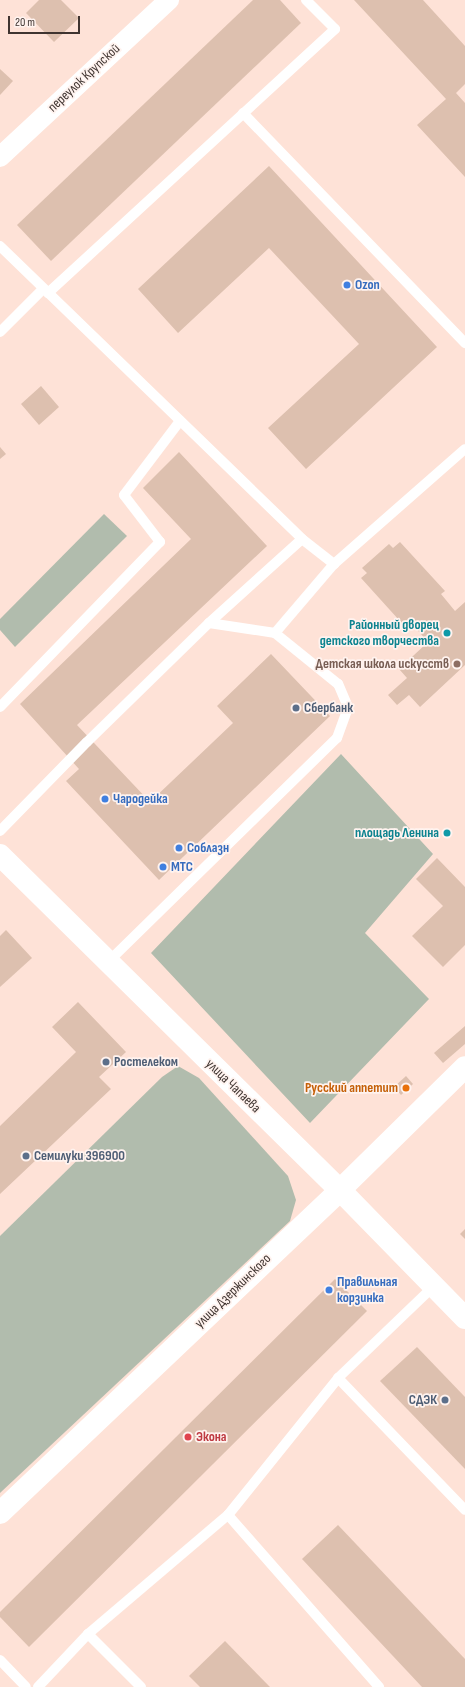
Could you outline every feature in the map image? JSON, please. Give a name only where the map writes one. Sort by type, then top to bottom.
[{"type":"street","name":"переулок Крупской","points":[[0,156],[168,0]]},
{"type":"street","name":"улица Чапаева","points":[[0,855],[107,963],[340,1190],[433,1287],[465,1318]]},
{"type":"street","name":"улица Дзержинского","points":[[0,1513],[340,1190],[465,1067]]},
{"type":"lane","points":[[0,332],[243,114],[335,29],[306,0]]},
{"type":"lane","points":[[243,114],[465,343]]},
{"type":"lane","points":[[0,246],[302,539],[334,564]]},
{"type":"lane","points":[[0,707],[160,542],[124,495],[180,421]]},
{"type":"lane","points":[[275,633],[334,564],[465,448]]},
{"type":"lane","points":[[0,831],[87,742],[209,623],[302,539]]},
{"type":"lane","points":[[107,963],[338,738],[348,707],[338,684],[275,633],[209,623]]},
{"type":"lane","points":[[38,1687],[88,1634],[228,1515],[338,1378],[433,1287]]},
{"type":"lane","points":[[338,1378],[465,1510]]},
{"type":"lane","points":[[228,1515],[379,1687]]},
{"type":"lane","points":[[88,1634],[141,1687]]},
{"type":"lane","points":[[0,1660],[26,1687]]},
{"type":"green space","points":[[104,514],[127,536],[15,647],[0,630],[0,619]]},
{"type":"green space","points":[[341,754],[433,854],[365,933],[429,999],[310,1123],[151,953]]},
{"type":"green space","points":[[178,1066],[199,1078],[288,1176],[296,1200],[290,1221],[0,1493],[0,1236],[162,1077]]},
{"type":"building","points":[[39,0],[61,0],[79,18],[54,42],[26,13]]},
{"type":"building","points":[[253,0],[280,0],[301,23],[51,261],[17,225]]},
{"type":"building","points":[[354,0],[423,0],[465,46],[465,84],[456,93],[465,103],[465,177],[417,125],[446,99]]},
{"type":"building","points":[[0,69],[13,81],[0,95]]},
{"type":"building","points":[[269,166],[437,347],[306,469],[268,428],[359,344],[269,248],[178,333],[138,289]]},
{"type":"building","points":[[41,386],[59,407],[39,425],[21,404]]},
{"type":"building","points":[[0,447],[6,454],[0,459]]},
{"type":"building","points":[[179,452],[267,546],[77,725],[150,802],[233,723],[217,706],[271,654],[330,716],[159,880],[66,781],[79,769],[20,704],[191,539],[143,488]]},
{"type":"building","points":[[400,542],[445,591],[441,594],[455,611],[465,602],[465,665],[420,707],[409,695],[397,705],[388,695],[407,678],[399,669],[428,642],[413,625],[408,630],[361,578],[367,573],[362,568],[389,544],[393,548]]},
{"type":"building","points":[[437,858],[465,887],[465,945],[443,967],[412,936],[443,906],[416,879]]},
{"type":"building","points":[[6,930],[32,958],[0,987],[0,936]]},
{"type":"building","points":[[78,1002],[126,1052],[99,1077],[111,1089],[0,1194],[0,1126],[76,1052],[52,1027]]},
{"type":"building","points":[[465,1026],[465,1044],[443,1063],[434,1053]]},
{"type":"building","points":[[406,1076],[413,1084],[401,1095],[394,1087]]},
{"type":"building","points":[[465,1229],[465,1239],[460,1234]]},
{"type":"building","points":[[335,1279],[367,1311],[29,1647],[0,1617],[0,1612]]},
{"type":"building","points":[[417,1347],[465,1397],[465,1469],[380,1381]]},
{"type":"building","points":[[338,1525],[465,1659],[465,1687],[422,1687],[302,1559]]},
{"type":"building","points":[[225,1641],[270,1687],[200,1687],[189,1676]]},
{"type":"place","name":"Ozon","points":[[347,285]]},
{"type":"place","name":"Районный дворец детского творчества","points":[[447,633]]},
{"type":"place","name":"Детская школа искусств","points":[[457,664]]},
{"type":"place","name":"Сбербанк","points":[[296,708]]},
{"type":"place","name":"Чародейка","points":[[105,799]]},
{"type":"place","name":"площадь Ленина","points":[[447,833]]},
{"type":"place","name":"Соблазн","points":[[179,848]]},
{"type":"place","name":"МТС","points":[[163,867]]},
{"type":"place","name":"Ростелеком","points":[[106,1062]]},
{"type":"place","name":"Русский аппетит","points":[[406,1088]]},
{"type":"place","name":"Семилуки 396900","points":[[26,1156]]},
{"type":"place","name":"Правильная корзинка","points":[[329,1290]]},
{"type":"place","name":"СДЭК","points":[[445,1400]]},
{"type":"place","name":"Экона","points":[[188,1437]]}]
